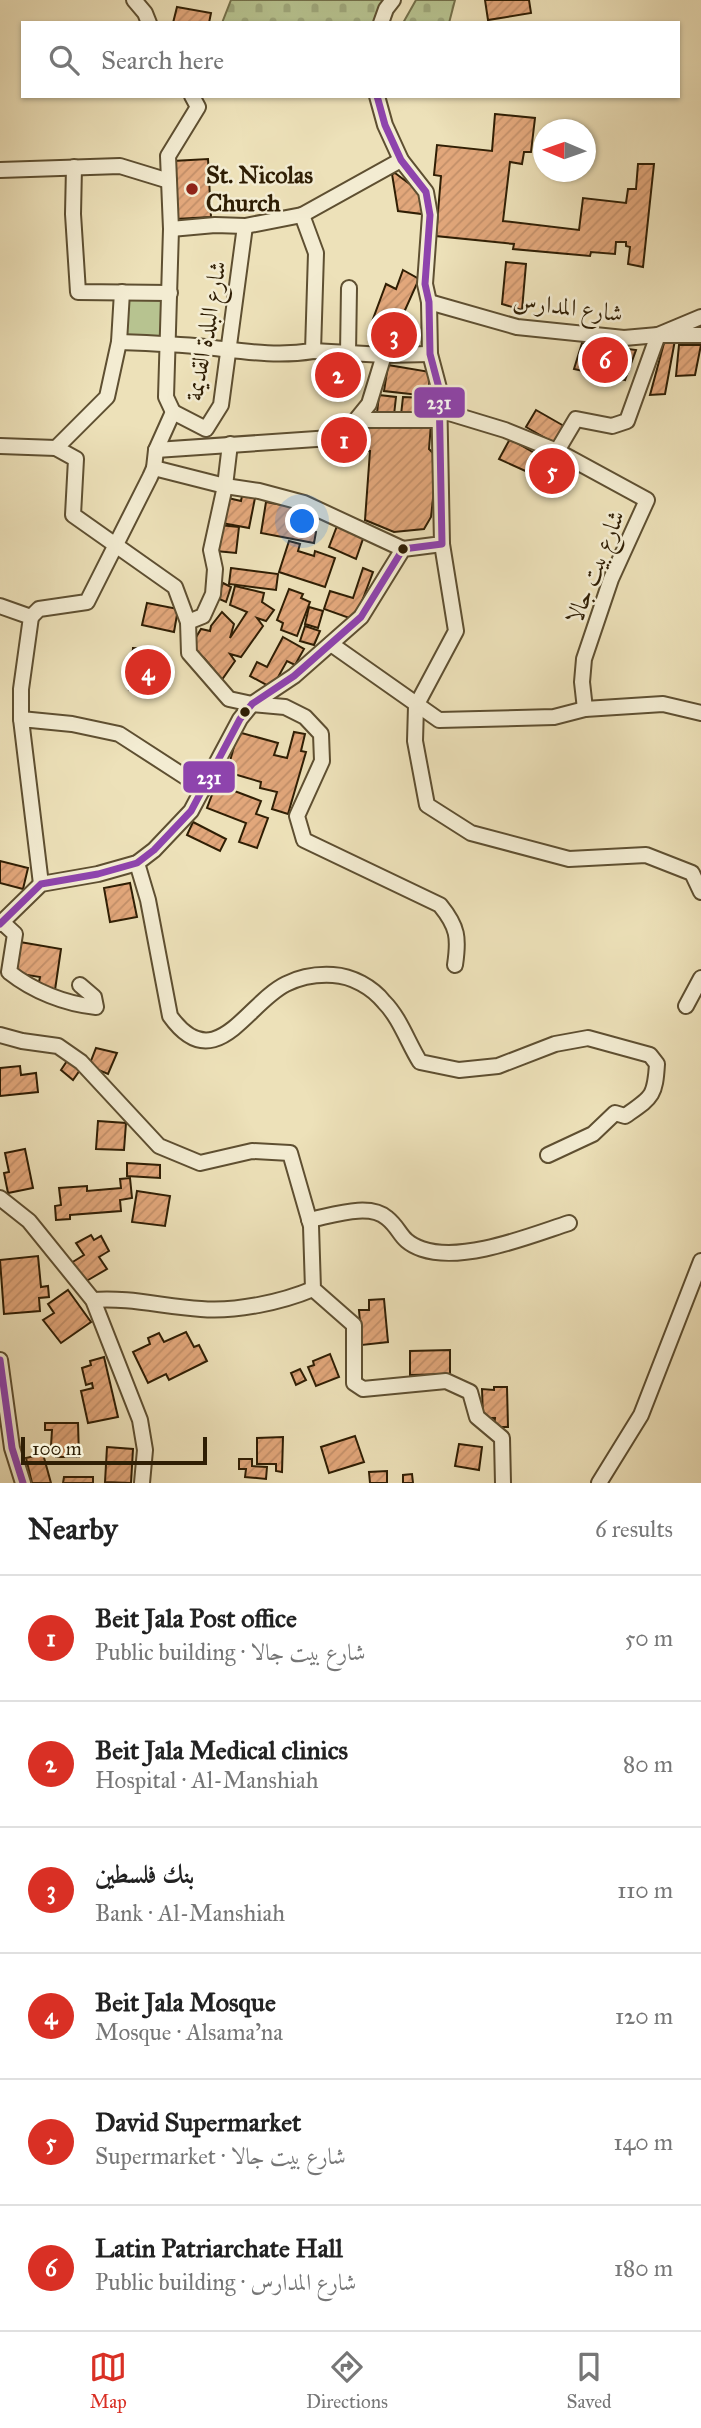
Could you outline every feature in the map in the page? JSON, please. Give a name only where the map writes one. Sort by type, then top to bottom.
[{"type":"street","points":[[134,0],[148,21]]},
{"type":"street","points":[[382,21],[393,0]]},
{"type":"street","points":[[173,412],[166,397],[171,229],[168,156],[198,107],[193,98]]},
{"type":"street","points":[[378,98],[385,125],[401,160],[426,192],[430,215],[425,285],[429,302],[430,354],[439,388],[442,544],[456,631],[416,706],[415,741],[427,805],[471,833],[569,859],[646,855],[692,873],[701,892]]},
{"type":"street","points":[[171,229],[215,225],[246,226],[302,215],[401,160]]},
{"type":"street","points":[[0,170],[120,166],[169,181]]},
{"type":"street","points":[[74,167],[73,214],[78,292],[170,293]]},
{"type":"street","points":[[302,215],[316,253],[313,351]]},
{"type":"street","name":"شارع البلدة القديمة","points":[[30,617],[40,609],[87,602],[153,468],[156,450],[173,412],[205,429],[221,405],[246,226]]},
{"type":"street","points":[[348,288],[348,353]]},
{"type":"street","points":[[57,448],[107,397],[119,342],[122,292]]},
{"type":"street","name":"شارع المدارس","points":[[429,302],[517,327],[624,338],[658,335],[701,317]]},
{"type":"street","points":[[557,451],[576,419],[611,426],[627,421],[658,335],[701,335]]},
{"type":"street","points":[[119,342],[167,344],[259,354],[313,351],[384,355],[430,354]]},
{"type":"street","points":[[156,450],[331,438],[356,419],[369,404],[384,355]]},
{"type":"street","name":"شارع بيت جالا","points":[[356,419],[439,415],[505,430],[557,451],[647,500],[611,579],[584,659],[582,682],[585,709]]},
{"type":"street","points":[[188,622],[203,616],[213,594],[215,569],[211,551],[225,486],[230,444]]},
{"type":"street","points":[[0,446],[57,448],[76,459],[72,515],[175,587],[188,622],[189,653],[229,699],[285,707],[305,717],[321,734],[322,761],[297,816],[304,841],[440,905],[453,920],[458,942],[456,965]]},
{"type":"street","points":[[153,468],[304,503],[403,549],[442,544]]},
{"type":"street","points":[[80,985],[94,997],[96,1006],[84,1005],[26,985],[9,972],[15,934],[1,923],[41,884],[98,874],[137,863],[154,850],[191,811],[240,719],[252,704],[294,676],[360,617],[403,549]]},
{"type":"street","points":[[0,606],[30,617],[21,689],[21,719],[41,884]]},
{"type":"street","points":[[331,644],[439,720],[554,717],[585,709],[663,704],[701,713]]},
{"type":"street","points":[[21,719],[72,724],[119,734],[204,789]]},
{"type":"street","points":[[137,863],[148,900],[170,1016],[177,1026],[190,1036],[213,1040],[230,1033],[256,1006],[284,985],[312,974],[342,976],[363,984],[384,1001],[420,1062],[439,1067],[459,1070],[498,1066],[555,1044],[589,1038],[649,1055],[657,1064],[655,1088],[648,1100],[625,1116],[615,1114],[593,1134],[548,1155]]},
{"type":"street","points":[[686,1006],[701,978]]},
{"type":"street","points":[[0,1035],[58,1046],[81,1062],[159,1146],[200,1163],[252,1151],[290,1153],[309,1220],[313,1289],[354,1325],[354,1383],[363,1389],[446,1381],[470,1392],[477,1417],[502,1438],[503,1483]]},
{"type":"street","points":[[0,1198],[29,1221],[93,1300],[140,1420],[145,1450],[142,1483]]},
{"type":"street","points":[[309,1220],[371,1209],[387,1218],[402,1239],[422,1249],[445,1254],[498,1246],[569,1223]]},
{"type":"street","points":[[599,1483],[641,1415],[701,1261]]},
{"type":"street","points":[[93,1300],[111,1298],[204,1310],[289,1299],[313,1289]]},
{"type":"street","points":[[0,1360],[12,1448],[23,1483]]},
{"type":"green space","points":[[231,0],[385,0],[374,21],[223,21]]},
{"type":"green space","points":[[416,0],[455,0],[450,21],[404,21]]},
{"type":"green space","points":[[122,292],[170,293],[167,344],[119,342]]},
{"type":"building","points":[[485,0],[529,0],[531,13],[488,20]]},
{"type":"building","points":[[177,7],[211,13],[209,21],[174,21]]},
{"type":"building","points":[[495,114],[535,118],[531,152],[524,152],[522,164],[510,162],[503,221],[579,230],[583,198],[626,203],[628,189],[636,189],[638,164],[654,164],[643,267],[628,264],[630,247],[626,246],[626,242],[616,242],[615,254],[591,252],[590,256],[513,249],[514,244],[436,236],[441,176],[434,175],[437,145],[492,151]]},
{"type":"building","name":"St. Nicolas Church","points":[[208,159],[211,217],[176,219],[173,161]]},
{"type":"building","points":[[395,173],[423,194],[422,214],[398,211],[392,174]]},
{"type":"building","points":[[506,262],[526,264],[522,310],[502,304]]},
{"type":"building","points":[[403,270],[419,279],[392,339],[370,327],[386,284],[396,289]]},
{"type":"building","points":[[675,340],[665,394],[650,395],[664,343]]},
{"type":"building","points":[[582,343],[636,350],[625,380],[574,369]]},
{"type":"building","points":[[679,345],[701,345],[695,375],[676,376]]},
{"type":"building","points":[[318,360],[358,362],[357,389],[317,387]]},
{"type":"building","points":[[388,365],[430,372],[428,396],[384,391]]},
{"type":"building","points":[[379,395],[396,397],[394,415],[377,413]]},
{"type":"building","points":[[403,397],[429,398],[429,412],[401,415]]},
{"type":"building","points":[[536,410],[564,426],[554,443],[526,427]]},
{"type":"building","points":[[358,424],[431,424],[429,449],[434,454],[434,489],[431,517],[424,529],[394,532],[365,520],[370,451],[354,451],[354,434]]},
{"type":"building","points":[[510,439],[543,458],[532,474],[499,459]]},
{"type":"building","points":[[547,459],[563,469],[557,483],[541,474]]},
{"type":"building","points":[[242,496],[255,498],[249,528],[222,523],[228,498],[241,501]]},
{"type":"building","points":[[266,502],[305,509],[301,528],[316,532],[314,543],[261,533]]},
{"type":"building","points":[[219,525],[239,527],[236,553],[216,551]]},
{"type":"building","points":[[337,526],[364,536],[356,559],[329,547]]},
{"type":"building","points":[[289,541],[300,544],[298,551],[314,556],[315,551],[335,558],[325,587],[279,572]]},
{"type":"building","points":[[231,568],[278,574],[276,590],[229,584]]},
{"type":"building","points":[[363,568],[373,572],[355,620],[324,609],[330,591],[353,598]]},
{"type":"building","points":[[223,583],[231,587],[226,602],[217,598]]},
{"type":"building","points":[[235,586],[264,593],[262,602],[274,610],[266,621],[257,618],[263,626],[241,657],[230,654],[235,661],[221,681],[214,676],[215,671],[204,658],[196,653],[195,639],[201,629],[210,631],[222,612],[234,624],[230,638],[247,612],[230,605]]},
{"type":"building","points":[[289,589],[303,594],[301,598],[310,602],[297,636],[281,630],[283,623],[277,620]]},
{"type":"building","points":[[147,603],[178,609],[174,632],[142,625]]},
{"type":"building","points":[[309,607],[323,611],[318,628],[305,624]]},
{"type":"building","points":[[305,626],[320,631],[314,645],[300,641]]},
{"type":"building","points":[[283,637],[304,649],[295,665],[287,661],[272,688],[250,676],[257,662],[267,667]]},
{"type":"building","points":[[133,648],[145,649],[145,653],[167,655],[163,693],[129,690]]},
{"type":"building","points":[[238,732],[278,743],[274,755],[287,758],[294,732],[305,734],[301,751],[306,752],[288,814],[272,809],[277,792],[260,788],[261,782],[227,772]]},
{"type":"building","points":[[216,784],[261,801],[256,814],[268,818],[257,848],[239,842],[246,823],[207,808]]},
{"type":"building","points":[[193,822],[226,839],[220,851],[187,835]]},
{"type":"building","points":[[0,861],[28,868],[23,889],[0,883]]},
{"type":"building","points":[[130,883],[137,917],[110,922],[104,888]]},
{"type":"building","points":[[20,942],[61,949],[55,990],[38,987],[40,977],[15,973]]},
{"type":"building","points":[[96,1048],[117,1053],[108,1074],[89,1066]]},
{"type":"building","points":[[67,1061],[80,1070],[73,1080],[61,1070]]},
{"type":"building","points":[[20,1066],[21,1075],[36,1073],[38,1092],[0,1096],[0,1068]]},
{"type":"building","points":[[98,1121],[126,1123],[124,1150],[96,1149]]},
{"type":"building","points":[[25,1149],[33,1188],[8,1193],[4,1173],[9,1172],[5,1153]]},
{"type":"building","points":[[127,1163],[160,1165],[160,1178],[127,1176]]},
{"type":"building","points":[[130,1178],[132,1198],[120,1200],[121,1211],[70,1215],[70,1219],[56,1220],[55,1206],[61,1205],[59,1188],[87,1186],[87,1191],[121,1188],[120,1179]]},
{"type":"building","points":[[137,1191],[170,1196],[165,1226],[132,1222]]},
{"type":"building","points":[[91,1235],[94,1240],[101,1236],[109,1251],[99,1257],[107,1269],[83,1283],[71,1263],[84,1255],[76,1243]]},
{"type":"building","points":[[38,1256],[41,1287],[48,1286],[49,1297],[39,1298],[40,1311],[4,1314],[0,1260]]},
{"type":"building","points":[[68,1290],[91,1322],[61,1343],[43,1320],[54,1313],[48,1304]]},
{"type":"building","points":[[384,1299],[388,1342],[362,1345],[359,1310],[369,1310],[369,1300]]},
{"type":"building","points":[[186,1332],[194,1347],[199,1345],[207,1361],[169,1380],[166,1374],[148,1383],[133,1352],[150,1344],[148,1338],[159,1333],[164,1342]]},
{"type":"building","points":[[450,1350],[450,1374],[410,1375],[410,1351]]},
{"type":"building","points":[[330,1354],[339,1377],[316,1386],[308,1367],[314,1365],[313,1361]]},
{"type":"building","points":[[104,1357],[118,1417],[88,1423],[81,1391],[93,1388],[92,1383],[86,1385],[82,1368],[91,1365],[90,1361]]},
{"type":"building","points":[[300,1369],[306,1380],[296,1385],[291,1373]]},
{"type":"building","points":[[494,1387],[507,1387],[508,1427],[494,1427],[495,1418],[483,1418],[482,1389],[494,1390]]},
{"type":"building","points":[[45,1423],[78,1423],[79,1457],[56,1457],[56,1447],[51,1446],[52,1430],[45,1430]]},
{"type":"building","points":[[355,1436],[364,1462],[329,1473],[321,1447]]},
{"type":"building","points":[[283,1437],[282,1472],[276,1471],[276,1464],[257,1464],[257,1438]]},
{"type":"building","points":[[459,1444],[482,1447],[479,1470],[455,1466]]},
{"type":"building","points":[[107,1447],[133,1449],[131,1483],[105,1482]]},
{"type":"building","points":[[43,1454],[51,1483],[32,1483],[26,1458]]},
{"type":"building","points":[[239,1459],[252,1459],[252,1466],[267,1467],[266,1479],[245,1477],[246,1469],[239,1469]]},
{"type":"building","points":[[387,1471],[387,1483],[370,1483],[369,1472]]},
{"type":"building","points":[[412,1474],[413,1483],[403,1483],[403,1475]]},
{"type":"building","points":[[64,1477],[93,1477],[93,1483],[63,1483]]},
{"type":"transit line","name":"231","points":[[0,924],[41,884],[98,874],[137,863],[154,850],[191,811],[240,719],[252,704],[294,676],[361,617],[403,549],[442,544],[439,388],[430,354],[429,302],[425,284],[430,215],[426,192],[401,160],[385,125],[378,98]]},
{"type":"transit line","name":"231","points":[[0,1360],[12,1448],[23,1483]]},
{"type":"place","name":"St. Nicolas Church","points":[[192,189]]},
{"type":"place","name":"بنك فلسطين","points":[[394,335]]},
{"type":"place","name":"Latin Patriarchate Hall","points":[[605,360]]},
{"type":"place","name":"Beit Jala Medical clinics","points":[[338,375]]},
{"type":"place","name":"Beit Jala Post office","points":[[344,440]]},
{"type":"place","name":"David Supermarket","points":[[552,471]]},
{"type":"place","name":"Beit Jala Mosque","points":[[148,672]]}]
